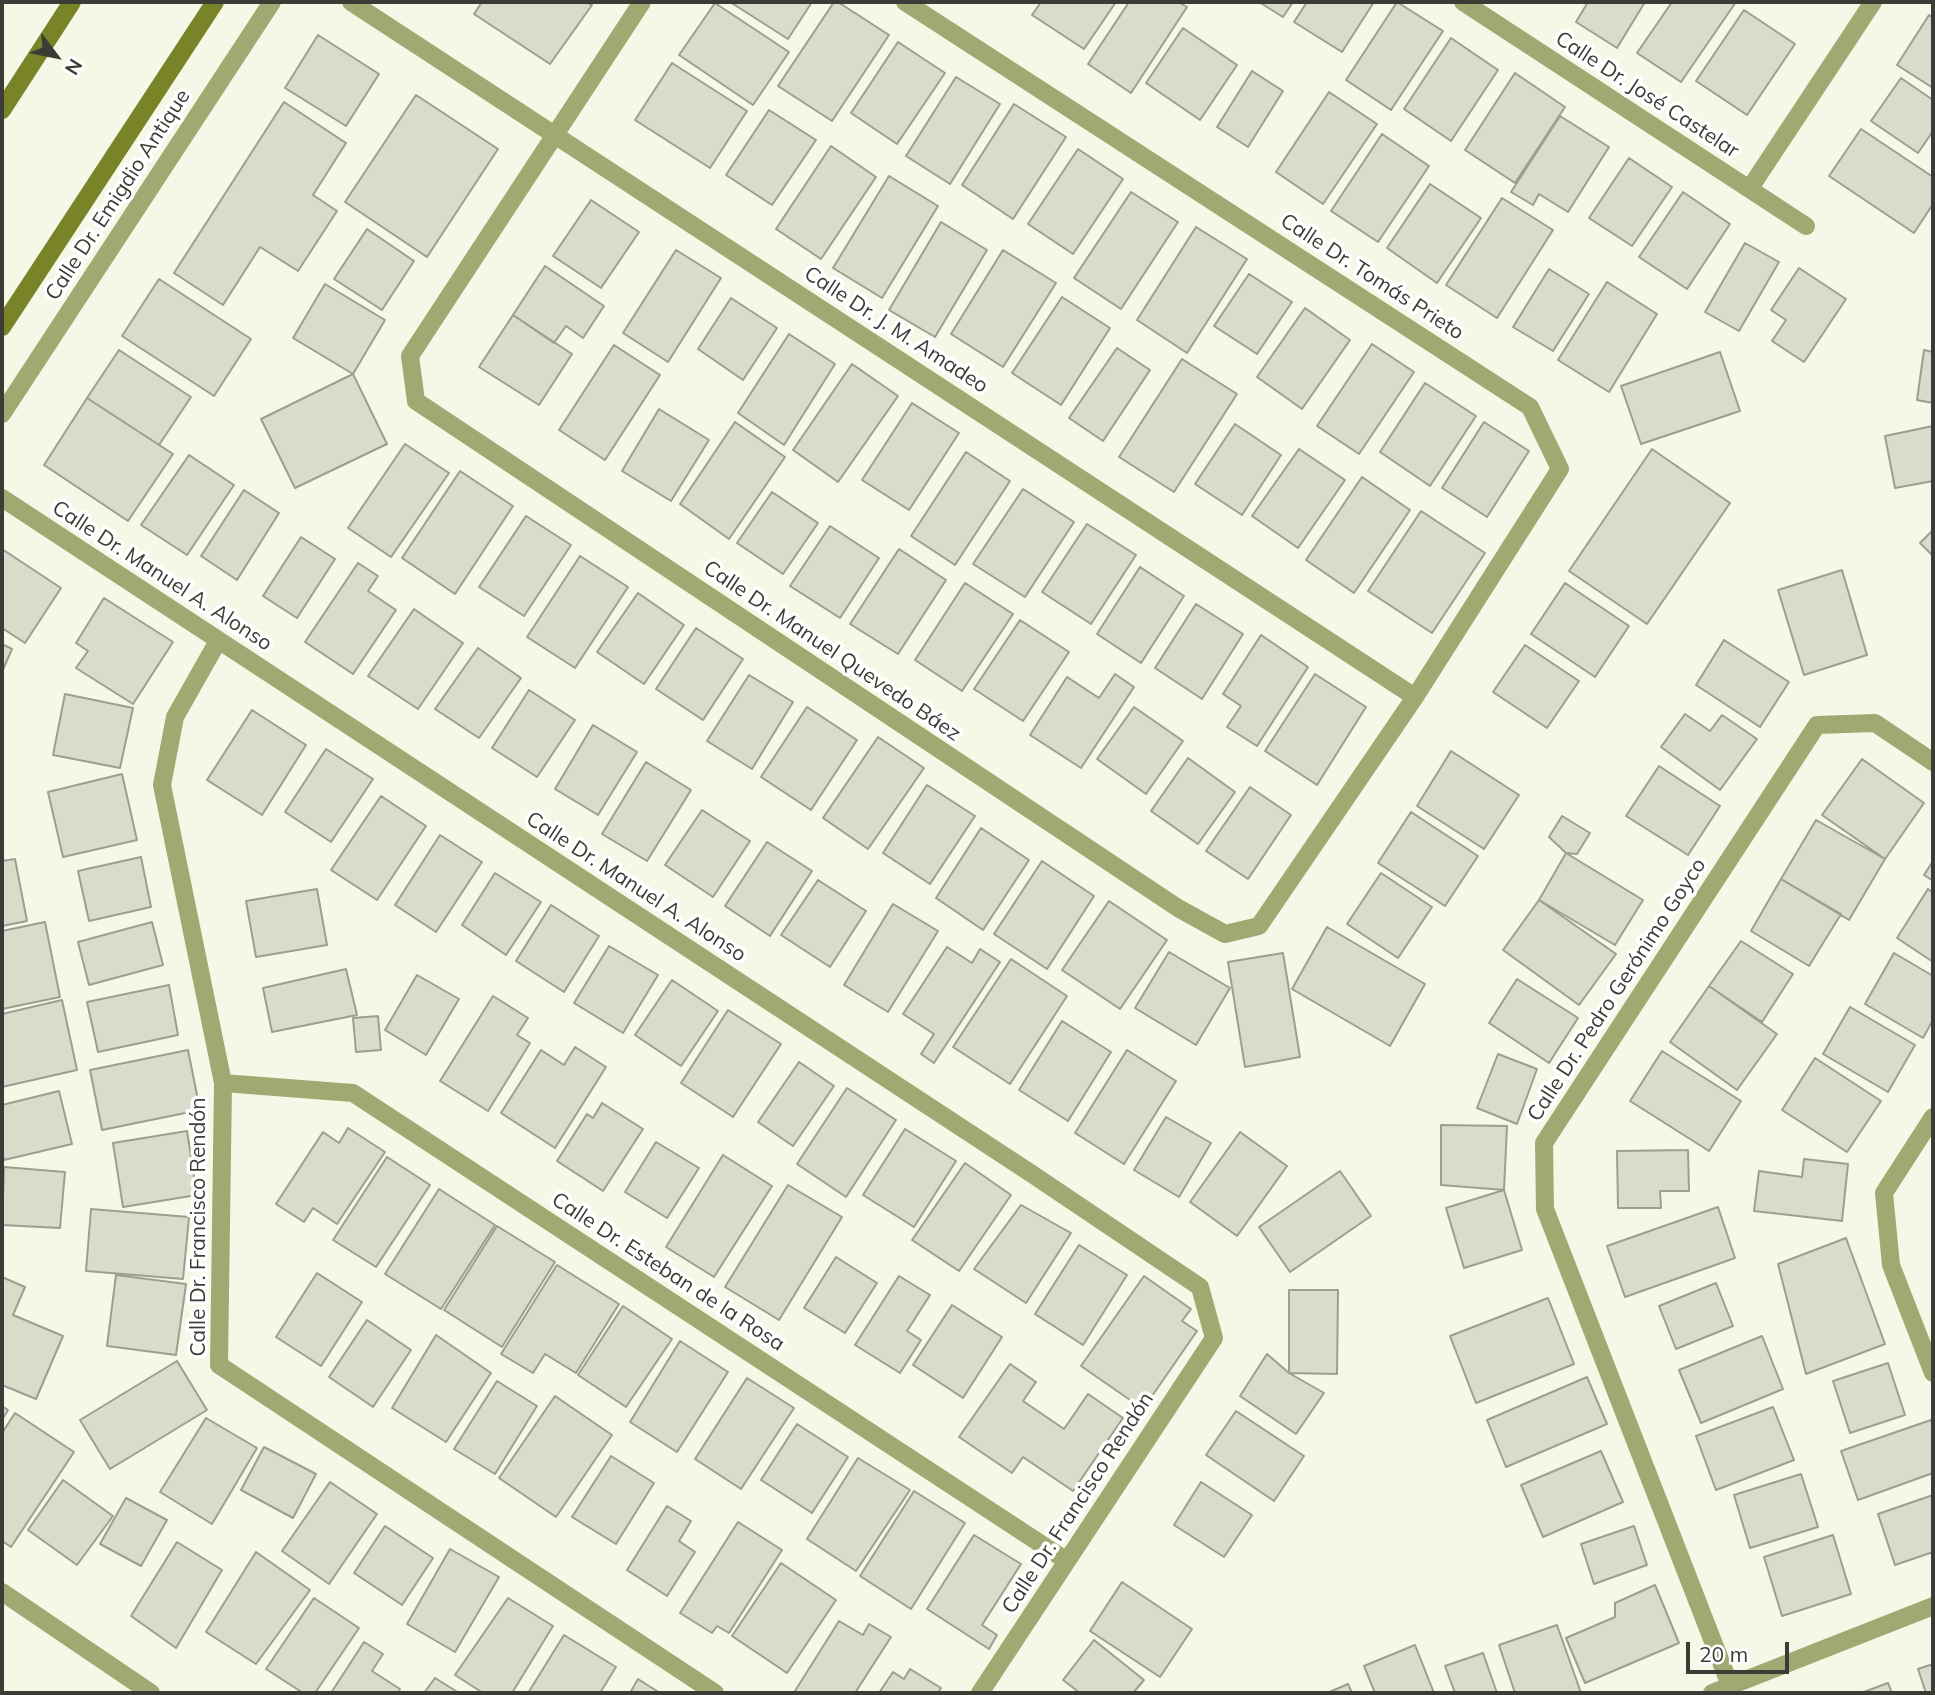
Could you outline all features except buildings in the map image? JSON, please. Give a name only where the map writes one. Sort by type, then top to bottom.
[{"type":"street","points":[[2,110],[72,2]]},
{"type":"street","points":[[2,327],[215,2]]},
{"type":"street","name":"Calle Dr. Emigdio Antique","points":[[2,414],[272,2]]},
{"type":"street","name":"Calle Dr. J. M. Amadeo","points":[[351,2],[1415,697]]},
{"type":"street","points":[[554,133],[642,2]]},
{"type":"street","name":"Calle Dr. Tomás Prieto","points":[[905,2],[1530,407],[1560,469],[1415,697]]},
{"type":"street","name":"Calle Dr. José Castelar","points":[[1463,2],[1807,226]]},
{"type":"street","points":[[1750,188],[1873,2]]},
{"type":"street","name":"Calle Dr. Manuel Quevedo Báez","points":[[554,133],[410,356],[416,401],[1167,900],[1225,934],[1259,926],[1415,697]]},
{"type":"street","name":"Calle Dr. Manuel A. Alonso","points":[[2,498],[1200,1287],[1214,1338]]},
{"type":"street","name":"Calle Dr. Francisco Rendón","points":[[218,641],[175,717],[162,785],[223,1083],[219,1365],[715,1693]]},
{"type":"street","name":"Calle Dr. Pedro Gerónimo Goyco","points":[[1732,1690],[1545,1209],[1544,1143],[1817,725],[1875,723],[1933,762]]},
{"type":"street","name":"Calle Dr. Esteban de la Rosa","points":[[223,1083],[353,1093],[1067,1561]]},
{"type":"street","points":[[1933,1117],[1884,1193],[1891,1265],[1933,1373]]},
{"type":"street","name":"Calle Dr. Francisco Rendón","points":[[980,1693],[1214,1338]]},
{"type":"street","points":[[2,1592],[151,1693]]},
{"type":"street","points":[[1712,1693],[1732,1690],[1933,1606]]}]
